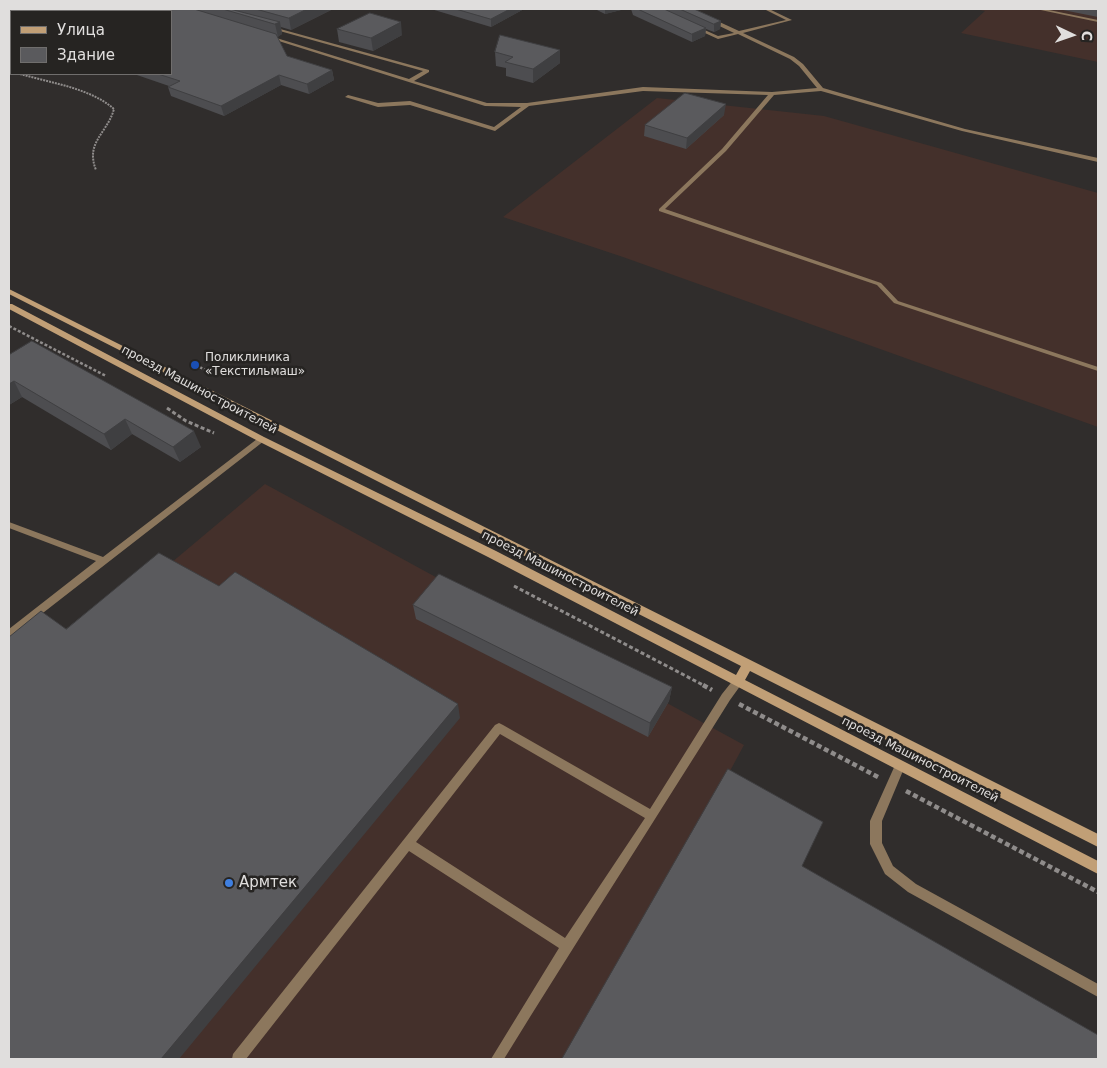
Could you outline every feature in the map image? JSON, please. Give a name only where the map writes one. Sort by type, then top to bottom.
[{"type":"main road","name":"проезд Машиностроителей","points":[[9,291],[1098,841]]},
{"type":"main road","name":"проезд Машиностроителей","points":[[9,306],[261,439],[492,554],[1098,868]]},
{"type":"main road","points":[[261,439],[277,427]]},
{"type":"main road","points":[[738,682],[748,664]]},
{"type":"lane","points":[[694,27],[718,38],[790,20],[766,9]]},
{"type":"lane","points":[[1038,9],[1098,21]]},
{"type":"lane","points":[[704,17],[792,58],[801,65],[821,89]]},
{"type":"lane","points":[[266,26],[427,71],[410,81]]},
{"type":"lane","points":[[261,35],[487,105],[527,105],[642,89],[772,94],[821,89],[964,130],[1098,160]]},
{"type":"lane","points":[[772,94],[724,150],[661,210],[879,284],[896,302],[1098,369]]},
{"type":"lane","points":[[348,97],[378,105],[410,103],[496,129],[527,105]]},
{"type":"lane","points":[[9,634],[102,560],[261,439]]},
{"type":"lane","points":[[9,525],[102,560]]},
{"type":"lane","points":[[497,1059],[566,946],[652,816],[726,697],[738,682]]},
{"type":"lane","points":[[238,1059],[499,728],[652,816]]},
{"type":"lane","points":[[900,766],[876,821],[876,844],[889,870],[912,888],[1098,991]]},
{"type":"lane","points":[[408,844],[566,946]]},
{"type":"path","points":[[23,75],[89,95],[110,104],[114,109],[113,116],[91,150],[90,160],[96,170]]},
{"type":"path","points":[[9,326],[110,378]]},
{"type":"path","points":[[195,365],[210,372]]},
{"type":"path","points":[[162,404],[186,421],[223,436]]},
{"type":"path","points":[[506,581],[1098,892]]},
{"type":"shaded area","points":[[975,9],[1098,9],[1098,62],[961,33],[985,11]]},
{"type":"shaded area","points":[[657,98],[824,116],[1098,193],[1098,427],[623,257],[503,217]]},
{"type":"shaded area","points":[[265,484],[744,745],[724,782],[796,877],[1098,1059],[9,1059],[9,699]]},
{"type":"building","points":[[9,9],[151,10],[10,10],[9,17]]},
{"type":"building","points":[[194,9],[276,34],[287,56],[332,70],[307,84],[279,75],[221,106],[168,87],[180,81],[161,75],[172,75],[172,10],[160,10]]},
{"type":"building","points":[[223,9],[230,9],[280,22],[275,24]]},
{"type":"building","points":[[256,9],[307,9],[289,18]]},
{"type":"building","points":[[456,9],[510,9],[491,19]]},
{"type":"building","points":[[638,9],[664,9],[706,28],[692,34]]},
{"type":"building","points":[[680,9],[694,9],[721,21],[714,24]]},
{"type":"building","points":[[370,13],[401,22],[371,38],[337,29]]},
{"type":"building","points":[[500,35],[560,50],[533,69],[505,62],[513,57],[495,52]]},
{"type":"building","points":[[685,93],[726,104],[687,138],[645,125]]},
{"type":"building","points":[[32,341],[194,431],[173,447],[125,419],[104,434],[14,381],[9,384],[9,355]]},
{"type":"building","points":[[159,553],[219,586],[235,572],[458,704],[161,1059],[9,1059],[9,637],[41,611],[66,629]]},
{"type":"building","points":[[439,574],[672,687],[650,723],[413,605]]},
{"type":"building","points":[[728,769],[823,822],[802,866],[1098,1035],[1098,1059],[562,1059]]},
{"type":"place","name":"Поликлиника «Текстильмаш»","points":[[195,365]]},
{"type":"place","name":"Армтек","points":[[229,883]]}]
